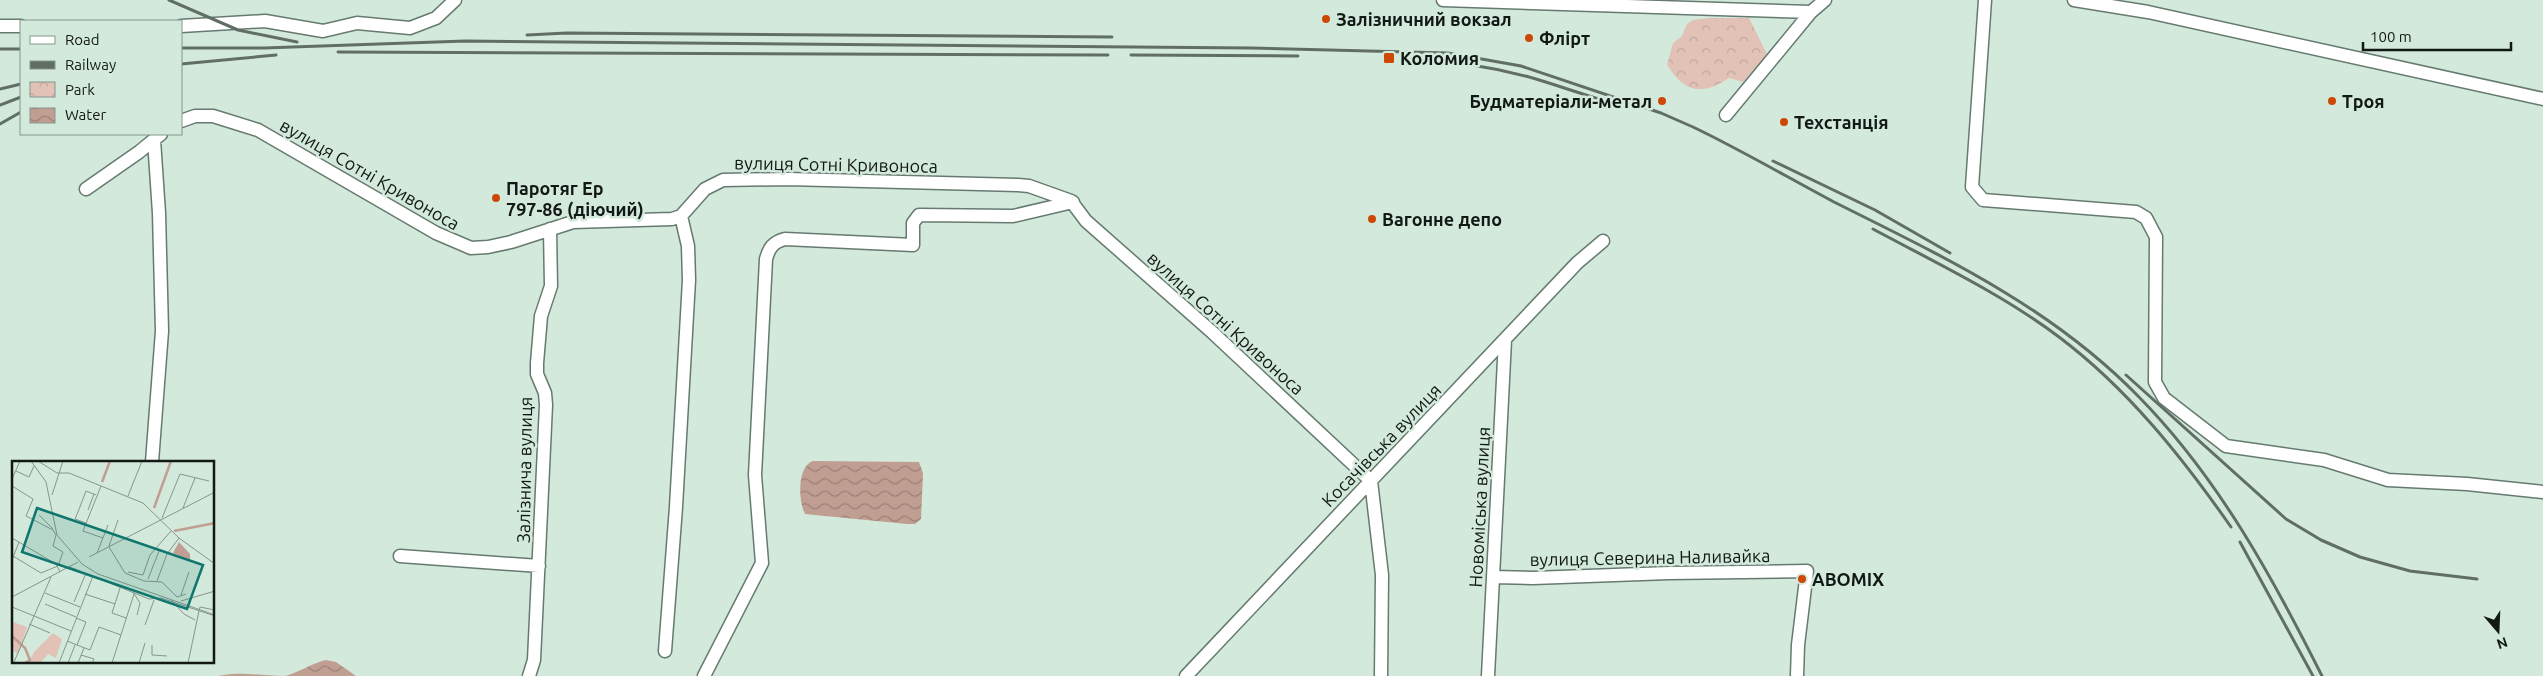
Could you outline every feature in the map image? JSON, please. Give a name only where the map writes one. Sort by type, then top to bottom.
[{"type":"street","points":[[182,26],[264,22],[323,31],[356,23],[410,28],[436,18],[455,0]]},
{"type":"street","points":[[1443,0],[1566,2],[1811,12]]},
{"type":"street","points":[[1726,115],[1811,12],[1825,0]]},
{"type":"street","points":[[1985,0],[1972,187],[1983,200],[2136,212],[2146,218],[2156,236],[2155,382],[2164,398],[2226,446],[2324,460],[2388,480],[2467,484],[2543,492]]},
{"type":"street","points":[[2074,0],[2148,12],[2543,99]]},
{"type":"street","points":[[0,26],[20,26]]},
{"type":"street","name":"вулиця Сотні Кривоноса","points":[[182,121],[195,116],[213,116],[258,130],[436,233],[465,247],[488,248],[581,221],[652,222],[681,216],[705,188],[718,181],[788,179],[1024,186],[1043,190],[1073,202],[1086,221],[1212,332],[1371,480]]},
{"type":"street","points":[[86,189],[158,137]]},
{"type":"street","points":[[152,461],[162,331],[158,137]]},
{"type":"street","points":[[704,676],[762,563],[755,475],[766,259],[769,249],[777,241],[785,239],[913,244],[913,223],[919,214],[1013,216],[1073,202]]},
{"type":"street","points":[[665,651],[676,507],[688,280],[688,246],[681,216]]},
{"type":"street","name":"Залізнича вулиця","points":[[529,676],[534,660],[546,405],[545,393],[537,374],[537,363],[540,316],[550,286],[550,229]]},
{"type":"street","name":"Косачівська вулиця","points":[[1186,676],[1577,263],[1603,241]]},
{"type":"street","name":"Новоміська вулиця","points":[[1488,676],[1505,340]]},
{"type":"street","points":[[1371,480],[1382,575],[1381,676]]},
{"type":"street","name":"Залізнича вулиця","points":[[400,556],[539,566]]},
{"type":"street","name":"вулиця Северина Наливайка","points":[[1494,577],[1533,578],[1669,573],[1807,571],[1798,645],[1797,676]]},
{"type":"green space","points":[[1749,18],[1767,54],[1743,82],[1729,78],[1710,88],[1695,89],[1680,81],[1667,65],[1673,43],[1682,36],[1687,24],[1693,20]]},
{"type":"water","points":[[813,461],[919,462],[923,473],[921,519],[915,524],[907,524],[805,514],[801,501],[800,484],[804,470]]},
{"type":"water","points":[[326,660],[336,662],[356,676],[285,676]]},
{"type":"water","points":[[244,674],[285,676],[218,676]]},
{"type":"railway","points":[[169,0],[238,30],[297,42]]},
{"type":"railway","points":[[527,35],[567,33],[1112,37]]},
{"type":"railway","points":[[182,48],[264,48],[465,41],[1251,48],[1448,53],[1521,66],[1661,113],[1693,127],[1956,264],[2033,310],[2069,336],[2104,364],[2138,396],[2193,459],[2218,493],[2263,565],[2322,676]]},
{"type":"railway","points":[[0,49],[20,49]]},
{"type":"railway","points":[[338,52],[1108,55]]},
{"type":"railway","points":[[182,64],[276,55]]},
{"type":"railway","points":[[1131,55],[1298,56]]},
{"type":"railway","points":[[1411,59],[1458,63],[1505,71],[1605,101]]},
{"type":"railway","points":[[0,89],[20,84]]},
{"type":"railway","points":[[0,105],[20,97]]},
{"type":"railway","points":[[0,124],[20,113]]},
{"type":"railway","points":[[1773,161],[1875,210],[1950,253]]},
{"type":"railway","points":[[1873,229],[2015,307],[2037,321],[2084,357],[2152,425],[2193,475],[2231,527]]},
{"type":"railway","points":[[2126,375],[2286,519],[2321,540],[2360,557],[2410,571],[2477,579]]},
{"type":"railway","points":[[2240,542],[2313,676]]},
{"type":"place","name":"Залізничний вокзал","points":[[1326,19]]},
{"type":"place","name":"Флірт","points":[[1529,38]]},
{"type":"place","name":"Коломия","points":[[1389,58]]},
{"type":"place","name":"Будматеріали-метал","points":[[1662,101]]},
{"type":"place","name":"Троя","points":[[2332,101]]},
{"type":"place","name":"Техстанція","points":[[1784,122]]},
{"type":"place","name":"Паротяг Ер 797-86 (діючий)","points":[[496,198]]},
{"type":"place","name":"Вагонне депо","points":[[1372,219]]},
{"type":"place","name":"ABOMIX","points":[[1802,579]]}]
